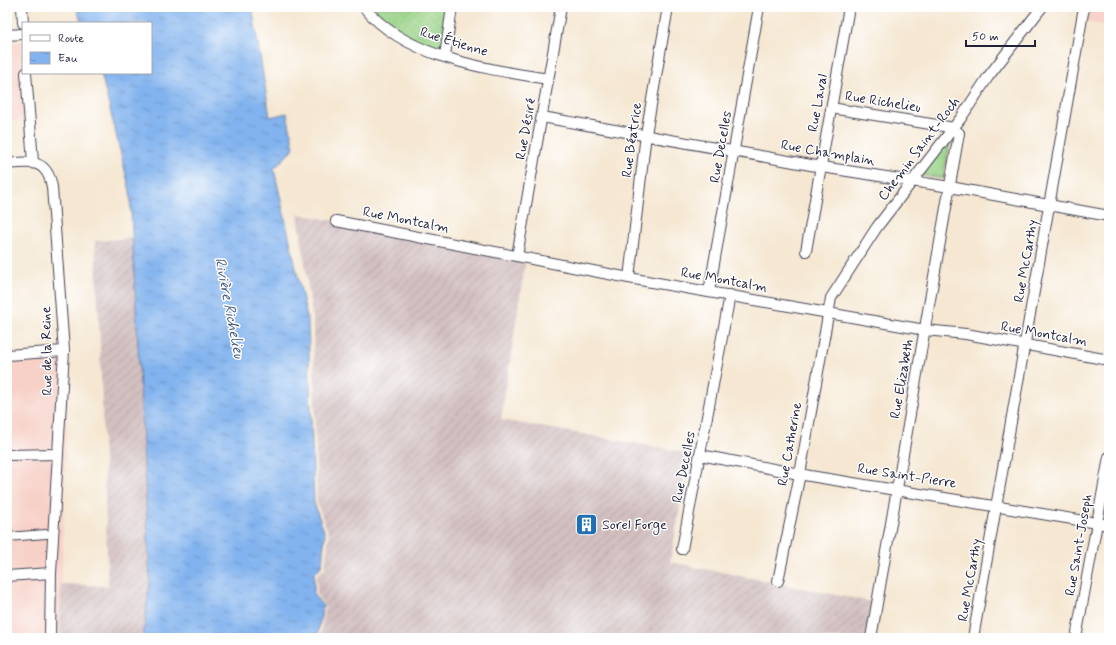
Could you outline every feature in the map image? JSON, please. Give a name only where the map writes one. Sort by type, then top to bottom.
[{"type":"street","points":[[22,7],[23,22]]},
{"type":"street","name":"Rue Étienne","points":[[364,7],[380,24],[398,37],[424,49],[489,68],[548,79]]},
{"type":"street","points":[[445,56],[452,7]]},
{"type":"street","name":"Rue Désiré","points":[[517,256],[561,7]]},
{"type":"street","name":"Rue Béatrice","points":[[629,278],[646,134],[668,7]]},
{"type":"street","name":"Rue Decelles","points":[[709,292],[760,7]]},
{"type":"street","name":"Rue Laval","points":[[806,251],[849,7]]},
{"type":"street","name":"Chemin Saint-Roch","points":[[827,313],[833,293],[877,227],[953,128],[988,77],[1042,7]]},
{"type":"street","name":"Rue McCarthy","points":[[973,638],[1026,344],[1084,7]]},
{"type":"street","points":[[7,35],[22,34]]},
{"type":"street","points":[[7,164],[32,162],[26,74]]},
{"type":"street","name":"Rue Richelieu","points":[[831,108],[953,128]]},
{"type":"street","name":"Rue Champlain","points":[[542,117],[646,134],[822,167],[950,187],[1109,216]]},
{"type":"street","name":"Rue Elizabeth","points":[[871,638],[959,137],[959,132],[953,128]]},
{"type":"street","name":"Rue de la Reine","points":[[32,162],[43,167],[50,176],[64,351],[51,573],[50,638]]},
{"type":"street","name":"Rue Montcalm","points":[[336,221],[629,278],[925,330],[966,334],[1026,344],[1109,360]]},
{"type":"street","name":"Rue Decelles","points":[[682,549],[730,295]]},
{"type":"street","name":"Rue Catherine","points":[[778,581],[800,474],[827,313]]},
{"type":"street","points":[[7,355],[64,351]]},
{"type":"street","points":[[7,455],[58,454]]},
{"type":"street","name":"Rue Saint-Pierre","points":[[700,455],[800,474],[1109,525]]},
{"type":"street","name":"Rue Saint-Joseph","points":[[1076,638],[1109,457]]},
{"type":"street","points":[[7,537],[46,534]]},
{"type":"street","points":[[7,576],[51,573]]},
{"type":"shaded area","points":[[1084,7],[1109,7],[1109,26],[1081,21]]},
{"type":"shaded area","points":[[22,42],[22,74],[23,74],[25,120],[7,121],[7,43]]},
{"type":"shaded area","points":[[298,214],[526,257],[501,420],[690,453],[670,562],[872,602],[866,638],[320,638],[325,607],[317,595],[317,576],[325,568],[329,534],[317,503],[313,322]]},
{"type":"shaded area","points":[[133,238],[150,580],[143,638],[60,638],[61,584],[108,586],[95,241]]},
{"type":"shaded area","points":[[59,353],[68,366],[60,638],[7,638],[7,357]]},
{"type":"green space","points":[[364,7],[451,7],[445,56],[424,49]]},
{"type":"green space","points":[[951,137],[943,179],[920,175]]},
{"type":"water","name":"Rivière Richelieu","points":[[76,7],[252,7],[270,117],[287,113],[294,148],[274,169],[308,322],[314,503],[325,534],[322,565],[314,574],[314,595],[323,606],[317,638],[143,638],[150,580],[130,191],[101,74],[152,74],[152,22],[82,22]]},
{"type":"place","name":"Sorel Forge","points":[[587,525]]}]
